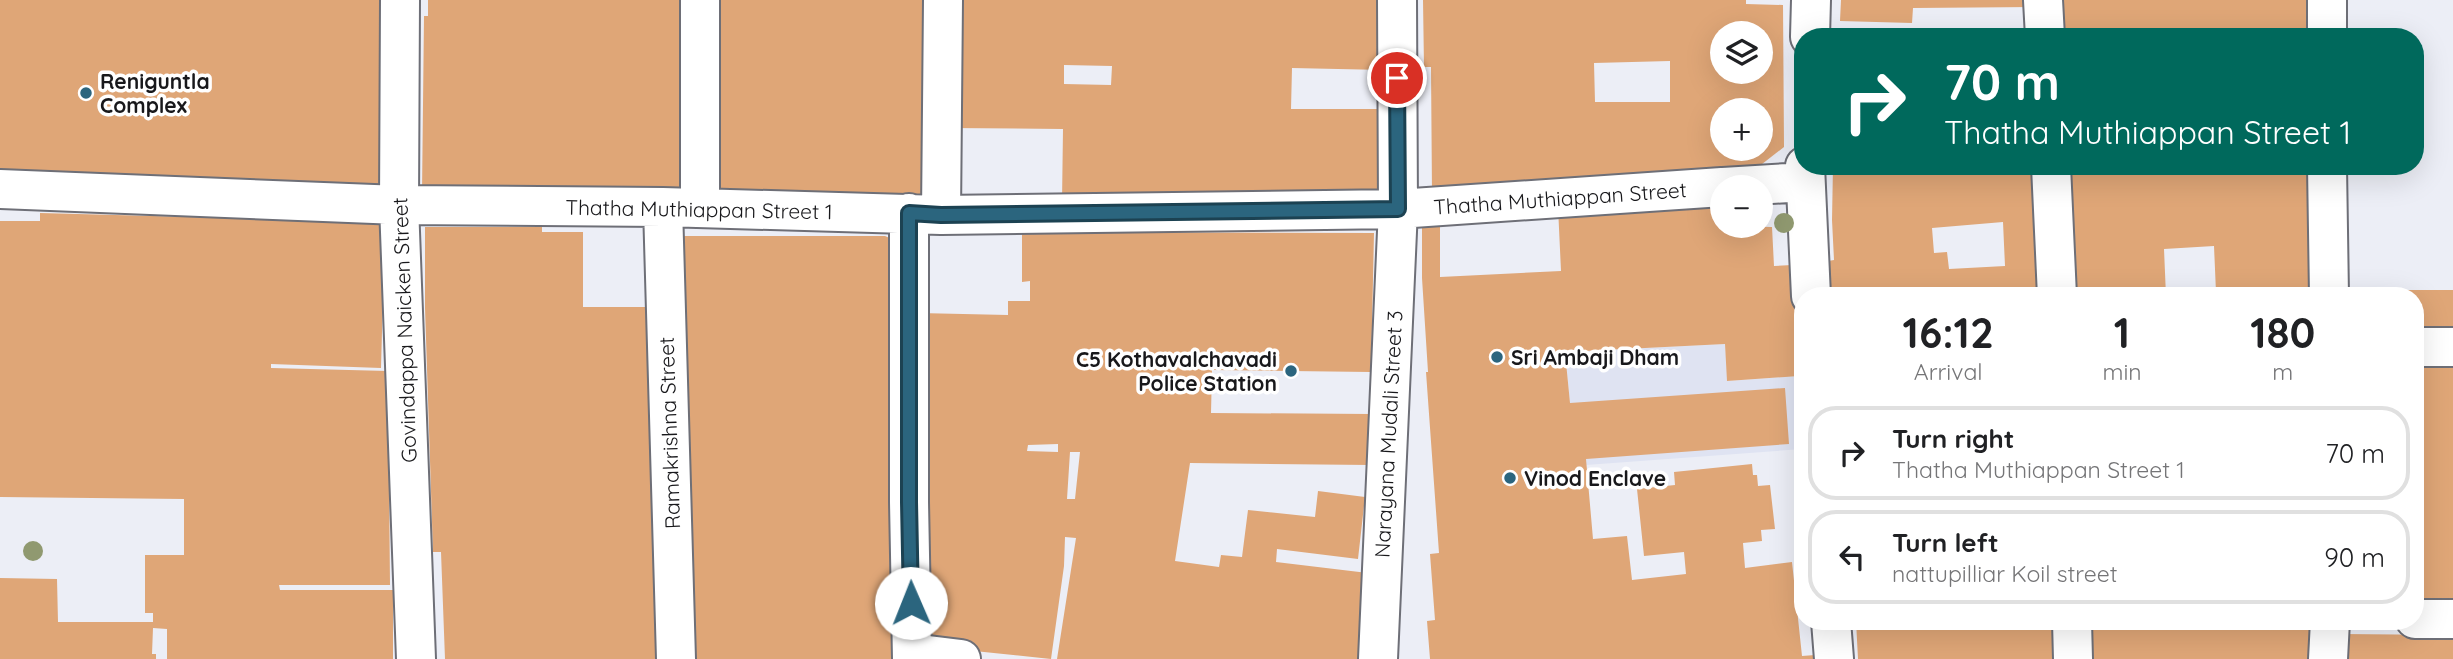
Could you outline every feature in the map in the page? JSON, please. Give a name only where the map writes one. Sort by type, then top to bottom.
[{"type":"street","name":"Govindappa Naicken Street","points":[[400,0],[399,205],[416,659]]},
{"type":"street","name":"Ramakrishna Street","points":[[676,659],[681,207],[700,0]]},
{"type":"street","points":[[943,0],[925,214],[909,502],[912,656],[961,659]]},
{"type":"street","name":"Narayana Mudali Street 3","points":[[1378,659],[1398,209],[1397,0]]},
{"type":"street","points":[[1810,28],[1811,0]]},
{"type":"street","points":[[2043,0],[2045,28]]},
{"type":"street","points":[[2327,0],[2327,28]]},
{"type":"street","name":"Thatha Muthiappan Street","points":[[1773,179],[1799,175]]},
{"type":"street","points":[[1805,175],[1811,287]]},
{"type":"street","points":[[2051,175],[2057,287]]},
{"type":"street","points":[[2327,175],[2329,287]]},
{"type":"street","name":"Thatha Muthiappan Street 1","points":[[0,188],[399,205],[681,207],[925,214],[1398,209]]},
{"type":"street","name":"Thatha Muthiappan Street","points":[[1398,209],[1710,188]]},
{"type":"street","points":[[2424,347],[2453,347]]},
{"type":"street","points":[[2424,619],[2453,619]]},
{"type":"street","points":[[1831,630],[1833,659]]},
{"type":"street","points":[[2072,630],[2073,659]]},
{"type":"street","points":[[2328,659],[2330,630]]},
{"type":"shaded area","points":[[1725,344],[1728,381],[1794,376],[1794,450],[1586,465],[1570,403],[1565,352]]},
{"type":"building","points":[[0,0],[383,0],[388,178],[377,188],[0,181]]},
{"type":"building","points":[[428,0],[696,0],[693,194],[422,193],[424,16],[428,16]]},
{"type":"building","points":[[710,0],[938,0],[934,197],[710,191]]},
{"type":"building","points":[[957,0],[1384,0],[1384,70],[1292,68],[1291,109],[1384,109],[1382,196],[1062,202],[1063,129],[948,128]],"holes":[[[1064,65],[1112,66],[1111,85],[1064,84]]]},
{"type":"building","points":[[1423,0],[1746,0],[1746,4],[1783,5],[1784,147],[1773,156],[1773,98],[1710,98],[1710,161],[1766,161],[1748,175],[1710,175],[1710,177],[1432,194],[1431,67],[1424,67]],"holes":[[[1670,61],[1670,102],[1595,102],[1594,63]]]},
{"type":"building","points":[[1841,0],[2034,0],[2034,7],[1913,8],[1912,23],[1840,21]]},
{"type":"building","points":[[2052,0],[2310,0],[2310,28],[2053,28]]},
{"type":"building","points":[[1833,175],[2046,175],[2051,287],[1829,287],[1828,261],[1834,260]],"holes":[[[2003,222],[2005,266],[1949,269],[1947,252],[1934,253],[1932,228]]]},
{"type":"building","points":[[2059,175],[2315,175],[2319,287],[2216,287],[2214,246],[2164,249],[2166,287],[2065,287]]},
{"type":"building","points":[[1710,202],[1710,238],[1773,238],[1774,266],[1792,265],[1794,376],[1727,381],[1725,344],[1565,352],[1570,403],[1785,388],[1789,444],[1586,459],[1593,539],[1627,536],[1632,580],[1686,574],[1684,552],[1644,556],[1637,489],[1675,485],[1674,472],[1752,464],[1758,486],[1770,485],[1775,529],[1761,530],[1762,541],[1743,543],[1745,568],[1792,562],[1794,630],[1799,630],[1802,656],[1815,655],[1816,659],[1430,659],[1427,621],[1435,620],[1430,554],[1439,553],[1426,372],[1422,215],[1440,214],[1440,277],[1561,271],[1558,207]]},
{"type":"building","points":[[40,213],[385,222],[381,368],[271,364],[271,368],[388,371],[390,585],[279,585],[280,590],[393,590],[393,659],[167,659],[167,629],[153,628],[152,654],[156,654],[156,659],[0,659],[0,578],[57,579],[58,622],[153,622],[153,613],[145,613],[145,555],[184,555],[184,499],[0,497],[0,221],[40,221]]},
{"type":"building","points":[[425,227],[542,227],[542,232],[583,232],[583,307],[654,307],[666,659],[445,659],[441,552],[433,552]]},
{"type":"building","points":[[1022,232],[1374,233],[1371,372],[1212,370],[1211,413],[1371,414],[1371,465],[1190,463],[1175,561],[1219,567],[1221,555],[1242,557],[1248,510],[1315,517],[1318,491],[1365,497],[1358,559],[1277,549],[1276,562],[1376,574],[1366,659],[1057,659],[1076,538],[1065,537],[1064,566],[1051,659],[926,646],[918,313],[1008,315],[1008,301],[1030,301],[1030,281],[1022,282]],"holes":[[[1058,444],[1058,452],[1027,451],[1028,445]],[[1070,452],[1080,452],[1075,499],[1067,499]]]},
{"type":"building","points":[[671,236],[885,236],[894,240],[900,659],[685,659]]},
{"type":"building","points":[[2424,290],[2453,290],[2453,336],[2424,336]]},
{"type":"building","points":[[2424,360],[2453,361],[2453,612],[2424,611]]},
{"type":"building","points":[[1856,630],[2065,630],[2067,659],[1858,659]]},
{"type":"building","points":[[2083,630],[2317,630],[2318,659],[2081,659]]},
{"type":"building","points":[[2341,634],[2453,635],[2453,659],[2340,659]]},
{"type":"place","name":"Reniguntla Complex","points":[[86,93]]},
{"type":"place","name":"Sri Ambaji Dham","points":[[1497,357]]},
{"type":"place","name":"C5 Kothavalchavadi Police Station","points":[[1291,371]]},
{"type":"place","name":"Vinod Enclave","points":[[1510,478]]},
{"type":"route","points":[[911,603],[909,213],[941,215],[1398,209],[1397,78]]}]
